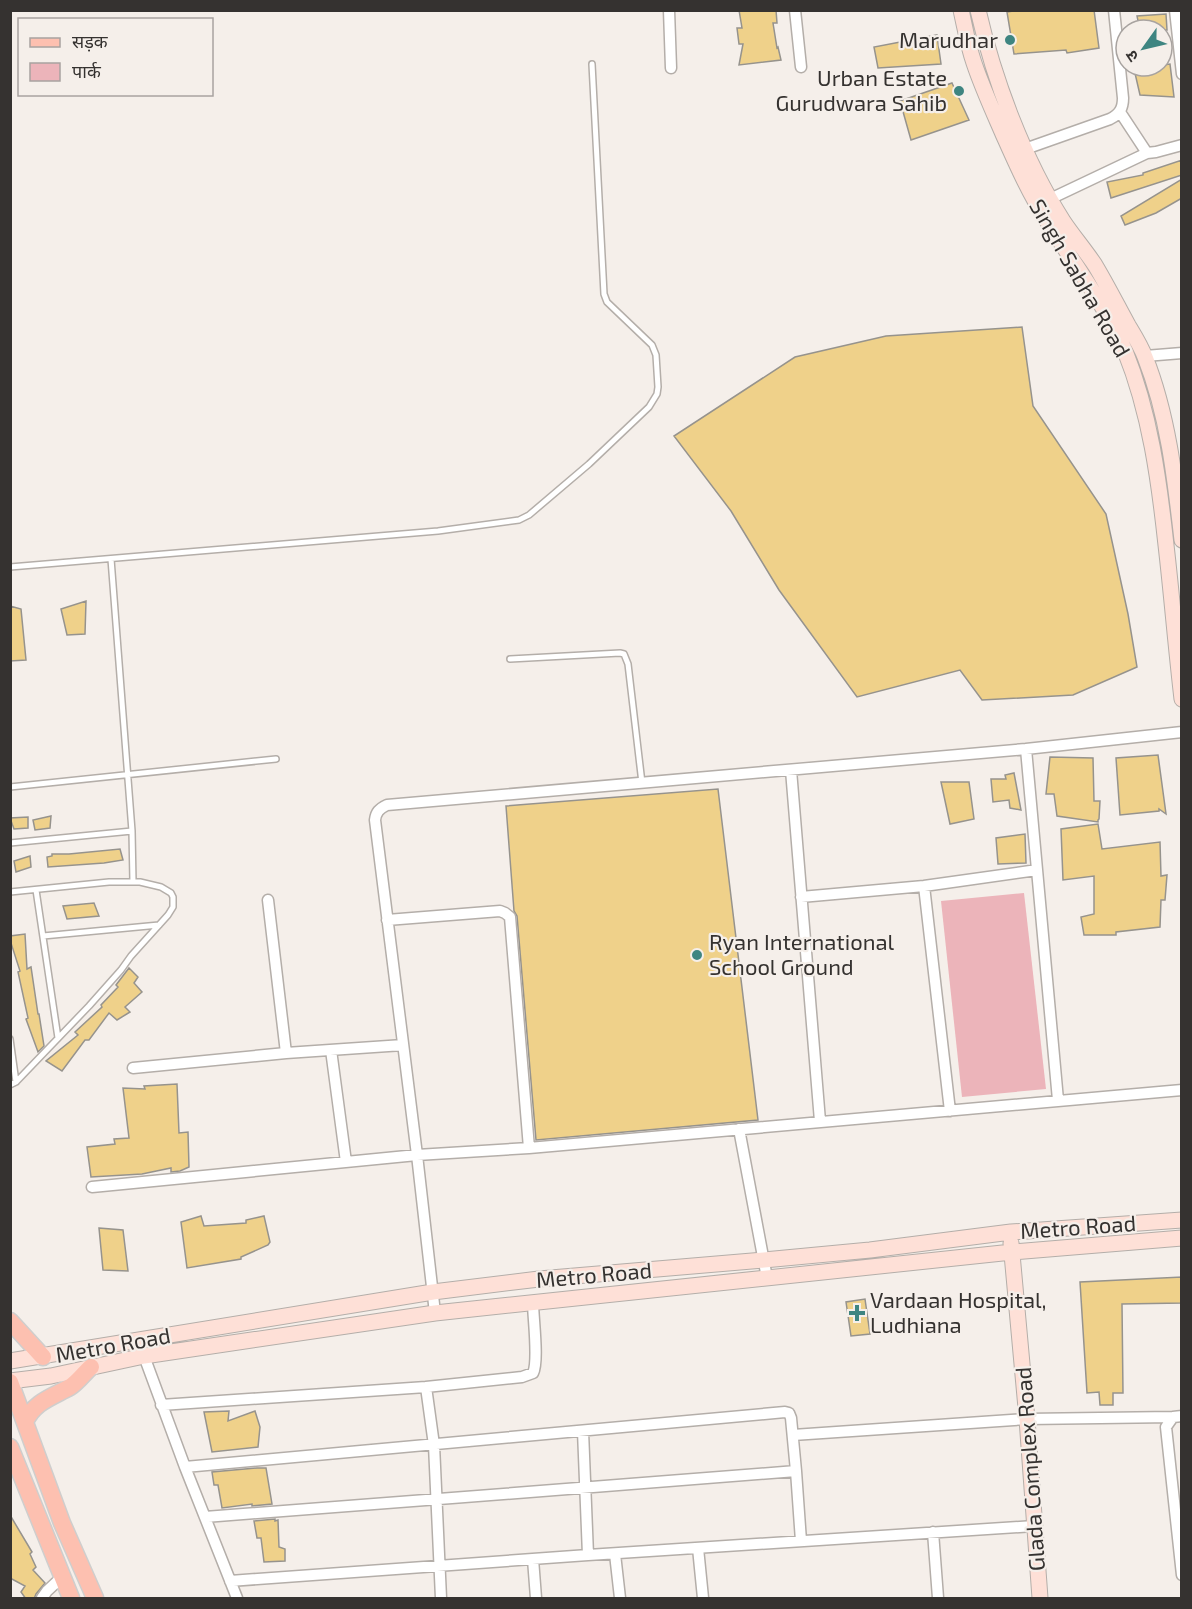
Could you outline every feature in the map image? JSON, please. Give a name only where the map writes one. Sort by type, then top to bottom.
[{"type":"main road","points":[[10,1321],[43,1357]]},
{"type":"main road","points":[[25,1422],[35,1407],[72,1386],[91,1367]]},
{"type":"main road","points":[[10,1381],[62,1523],[95,1599]]},
{"type":"main road","points":[[10,1447],[15,1476],[71,1599]]},
{"type":"street","points":[[669,10],[671,68]]},
{"type":"street","points":[[795,10],[801,67]]},
{"type":"street","name":"Singh Sabha Road","points":[[961,10],[974,63],[1018,151],[1046,220],[1113,327],[1137,384],[1157,469],[1182,699]]},
{"type":"street","name":"Singh Sabha Road","points":[[978,10],[986,45],[1005,99],[1018,151],[1034,169],[1063,221],[1094,264],[1145,356],[1174,468],[1182,540]]},
{"type":"street","points":[[1018,151],[1110,119],[1120,112],[1123,98],[1114,10]]},
{"type":"street","points":[[1176,10],[1182,74]]},
{"type":"street","points":[[1120,112],[1147,153]]},
{"type":"street","points":[[1050,199],[1147,153],[1182,145]]},
{"type":"street","points":[[1145,356],[1182,353]]},
{"type":"street","points":[[435,1313],[375,820],[375,814],[381,808],[387,805],[1026,749],[1182,732]]},
{"type":"street","points":[[1026,749],[1058,1100]]},
{"type":"street","points":[[790,770],[820,1121]]},
{"type":"street","points":[[801,897],[924,886],[1037,870]]},
{"type":"street","points":[[924,886],[950,1111]]},
{"type":"street","points":[[268,900],[286,1053]]},
{"type":"street","points":[[387,920],[500,911],[510,917],[529,1148]]},
{"type":"street","points":[[133,1068],[286,1053],[403,1045]]},
{"type":"street","points":[[331,1050],[346,1162]]},
{"type":"street","points":[[92,1187],[417,1155],[529,1148],[1182,1090]]},
{"type":"street","points":[[739,1129],[767,1278]]},
{"type":"street","name":"Metro Road","points":[[10,1361],[433,1292],[539,1279],[870,1250],[1011,1232],[1182,1220]]},
{"type":"street","name":"Glada Complex Road","points":[[1011,1232],[1040,1599]]},
{"type":"street","name":"Metro Road","points":[[10,1381],[51,1376],[144,1356],[435,1313],[1012,1252],[1182,1238]]},
{"type":"street","points":[[161,1405],[426,1387],[522,1377],[532,1373],[535,1369],[533,1302]]},
{"type":"street","points":[[144,1356],[237,1599]]},
{"type":"street","points":[[426,1387],[434,1445],[441,1599]]},
{"type":"street","points":[[185,1467],[785,1412],[789,1413],[791,1418],[801,1541]]},
{"type":"street","points":[[793,1435],[1027,1419],[1177,1416]]},
{"type":"street","points":[[1177,1416],[1166,1427],[1182,1575]]},
{"type":"street","points":[[583,1431],[588,1555]]},
{"type":"street","points":[[205,1517],[796,1471]]},
{"type":"street","points":[[230,1581],[1034,1526]]},
{"type":"street","points":[[933,1532],[938,1599]]},
{"type":"street","points":[[698,1548],[703,1599]]},
{"type":"street","points":[[615,1554],[620,1599]]},
{"type":"street","points":[[533,1559],[536,1599]]},
{"type":"street","points":[[42,1599],[62,1577]]},
{"type":"lane","points":[[10,567],[438,531],[514,522],[529,515],[589,464],[649,407],[657,394],[658,387],[654,349],[649,340],[607,302],[604,294],[591,64]]},
{"type":"lane","points":[[111,559],[132,831],[133,882]]},
{"type":"lane","points":[[510,659],[624,654],[628,664],[642,783]]},
{"type":"lane","points":[[10,787],[276,759]]},
{"type":"lane","points":[[10,843],[132,831]]},
{"type":"lane","points":[[10,892],[109,882],[140,882],[161,887],[173,897],[173,907],[168,915],[89,1006],[13,1084]]},
{"type":"lane","points":[[36,890],[58,1038]]},
{"type":"lane","points":[[43,936],[159,925]]},
{"type":"lane","points":[[10,1039],[13,1084]]},
{"type":"green space","points":[[1024,893],[1046,1089],[962,1097],[941,901]]},
{"type":"building","points":[[739,10],[776,10],[777,23],[773,23],[781,60],[739,65],[743,44],[739,44],[737,28],[742,28]]},
{"type":"building","points":[[1094,10],[1099,48],[1067,53],[1066,50],[1014,54],[1007,12]]},
{"type":"building","points":[[1166,14],[1166,18],[1137,18],[1137,16]]},
{"type":"building","points":[[937,35],[941,64],[878,68],[874,47]]},
{"type":"building","points":[[1136,78],[1172,78],[1174,97],[1140,95]]},
{"type":"building","points":[[952,83],[969,120],[911,140],[900,101]]},
{"type":"building","points":[[1182,160],[1182,175],[1111,198],[1107,182],[1143,175],[1143,173]]},
{"type":"building","points":[[1182,179],[1182,198],[1156,213],[1125,225],[1121,216]]},
{"type":"building","points":[[1022,327],[1033,406],[1106,514],[1137,667],[1073,695],[982,700],[960,670],[857,697],[779,590],[731,511],[674,436],[795,357],[886,336]]},
{"type":"building","points":[[86,601],[85,634],[67,635],[61,609]]},
{"type":"building","points":[[10,606],[21,609],[26,660],[10,661]]},
{"type":"building","points":[[1158,755],[1166,814],[1159,809],[1159,811],[1120,815],[1116,758]]},
{"type":"building","points":[[1050,757],[1093,758],[1094,801],[1100,801],[1098,822],[1057,816],[1054,794],[1046,794]]},
{"type":"building","points":[[1014,773],[1021,810],[1010,808],[1009,800],[993,802],[991,779],[1006,779],[1005,775]]},
{"type":"building","points":[[941,782],[969,782],[974,819],[950,824]]},
{"type":"building","points":[[718,789],[758,1120],[536,1140],[506,806]]},
{"type":"building","points":[[51,816],[50,828],[35,830],[33,820]]},
{"type":"building","points":[[28,817],[28,828],[14,829],[10,818]]},
{"type":"building","points":[[1098,824],[1102,849],[1160,842],[1161,876],[1167,875],[1165,900],[1161,900],[1160,927],[1116,932],[1116,935],[1084,935],[1081,917],[1094,914],[1094,876],[1063,880],[1061,829]]},
{"type":"building","points":[[1025,834],[1026,863],[998,864],[996,838]]},
{"type":"building","points":[[120,849],[123,860],[48,867],[47,857],[52,854]]},
{"type":"building","points":[[30,856],[31,867],[16,872],[14,861]]},
{"type":"building","points":[[94,903],[99,916],[67,919],[63,906]]},
{"type":"building","points":[[25,934],[27,969],[31,967],[44,1046],[38,1052],[26,1019],[28,1018],[18,972],[20,971],[10,940],[10,936]]},
{"type":"building","points":[[129,968],[138,977],[134,983],[142,992],[125,1007],[130,1012],[117,1020],[109,1013],[62,1071],[46,1061],[78,1035],[75,1032],[102,1007],[101,1005],[118,987],[116,985]]},
{"type":"building","points":[[177,1084],[179,1133],[188,1132],[189,1167],[171,1172],[171,1168],[142,1174],[91,1177],[87,1147],[115,1144],[114,1139],[129,1138],[123,1088],[145,1089],[144,1086]]},
{"type":"building","points":[[201,1216],[204,1226],[246,1223],[246,1220],[264,1216],[270,1242],[241,1259],[187,1268],[181,1222]]},
{"type":"building","points":[[99,1228],[123,1230],[128,1271],[103,1270]]},
{"type":"building","points":[[1182,1277],[1182,1303],[1122,1304],[1123,1393],[1113,1393],[1113,1405],[1100,1405],[1099,1392],[1087,1393],[1080,1282]]},
{"type":"building","points":[[865,1299],[870,1334],[851,1336],[846,1302]]},
{"type":"building","points":[[229,1411],[228,1421],[255,1411],[260,1427],[258,1447],[212,1452],[204,1412]]},
{"type":"building","points":[[266,1468],[272,1504],[222,1508],[218,1485],[214,1485],[212,1472]]},
{"type":"building","points":[[10,1515],[32,1552],[30,1554],[36,1567],[33,1570],[45,1583],[34,1599],[26,1599],[21,1592],[25,1586],[10,1578]]},
{"type":"building","points":[[275,1519],[275,1521],[278,1520],[279,1547],[285,1549],[285,1561],[264,1562],[261,1538],[257,1538],[254,1521]]},
{"type":"place","name":"Marudhar","points":[[1010,40]]},
{"type":"place","name":"Urban Estate Gurudwara Sahib","points":[[959,91]]},
{"type":"place","name":"Ryan International School Ground","points":[[697,955]]},
{"type":"place","name":"Vardaan Hospital, Ludhiana","points":[[857,1313]]}]
